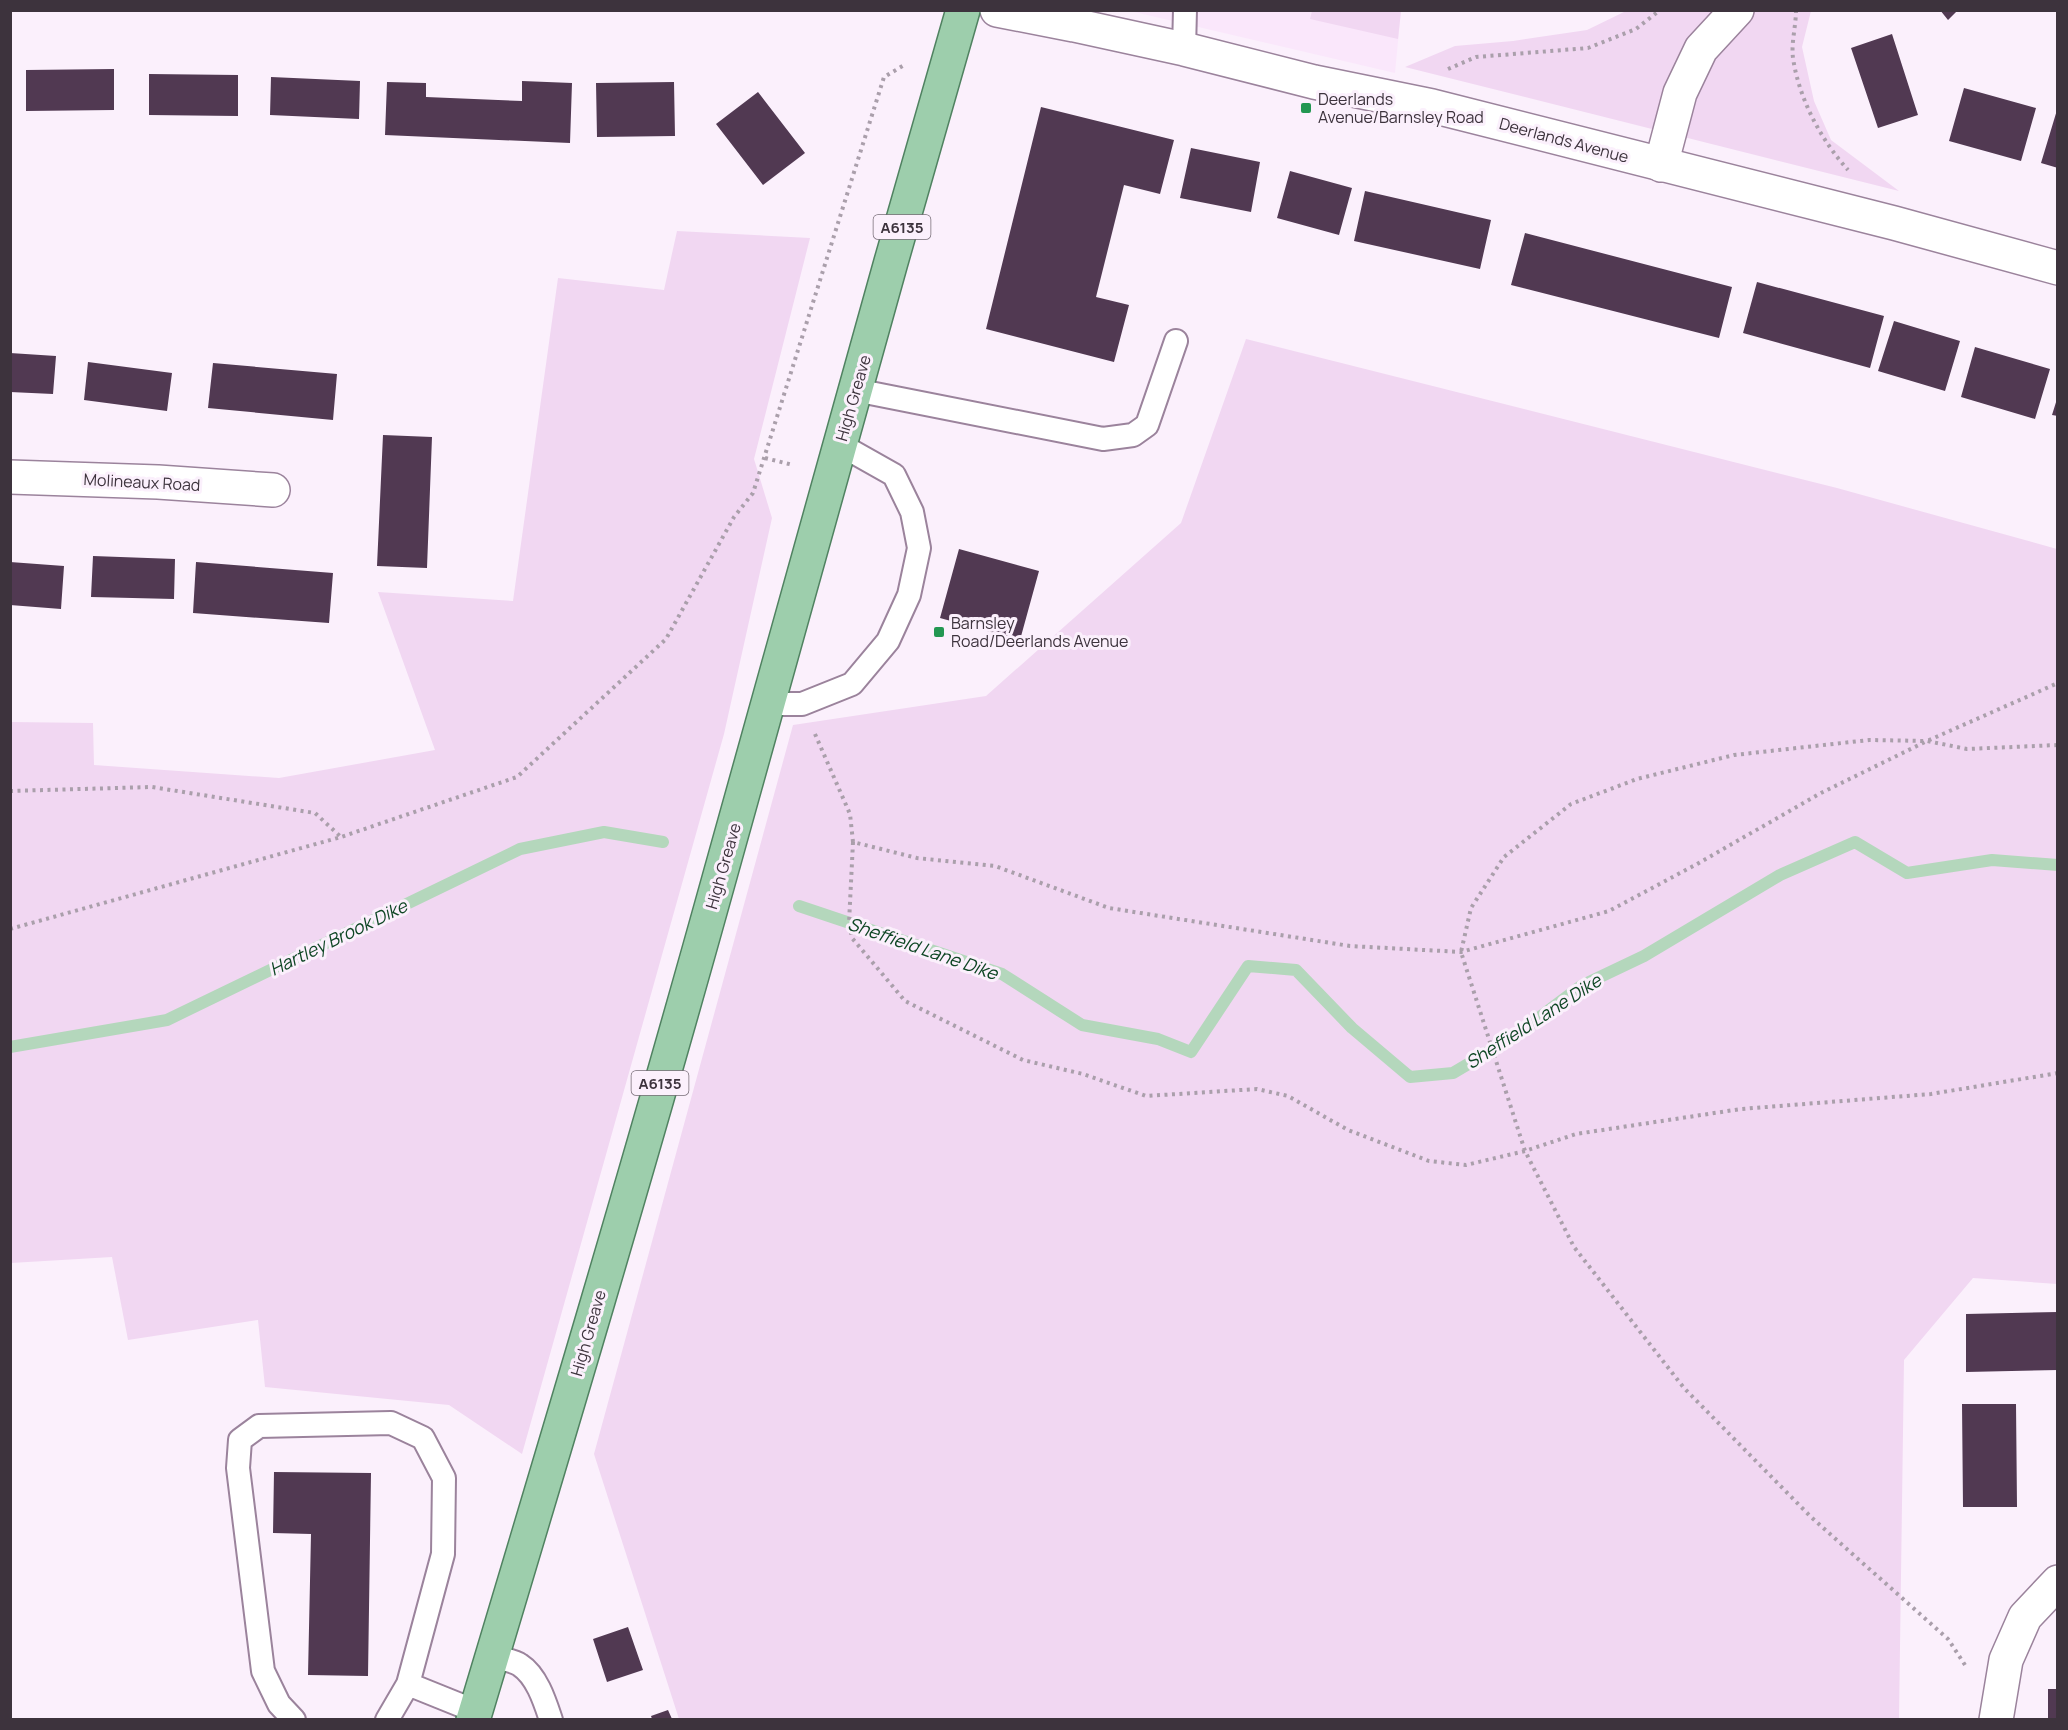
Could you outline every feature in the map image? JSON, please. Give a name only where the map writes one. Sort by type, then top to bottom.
[{"type":"main road","name":"High Greave","points":[[474,1715],[679,1020],[839,444],[960,23]]},
{"type":"street","name":"Deerlands Avenue","points":[[997,10],[1044,18],[1184,49],[1314,82],[1432,106],[1894,223],[2058,268]]},
{"type":"street","points":[[1661,165],[1680,93],[1701,49],[1737,10]]},
{"type":"street","name":"Molineaux Road","points":[[10,477],[158,482],[273,490]]},
{"type":"street","points":[[1996,1719],[2006,1660],[2025,1617],[2058,1582]]},
{"type":"lane","points":[[1184,49],[1185,10]]},
{"type":"lane","points":[[855,390],[1103,439],[1133,435],[1147,424],[1176,342]]},
{"type":"lane","points":[[768,704],[802,704],[852,684],[888,641],[909,595],[919,548],[912,512],[894,475],[839,444]]},
{"type":"lane","points":[[294,1719],[279,1704],[263,1671],[238,1468],[240,1440],[259,1426],[391,1423],[423,1438],[444,1478],[443,1554],[408,1684],[387,1719]]},
{"type":"lane","points":[[492,1656],[520,1665],[543,1695],[551,1719]]},
{"type":"lane","points":[[408,1684],[474,1715]]},
{"type":"path","points":[[1445,70],[1476,57],[1588,48],[1636,29],[1660,10]]},
{"type":"path","points":[[1796,10],[1793,56],[1803,97],[1832,152],[1855,178]]},
{"type":"path","points":[[10,929],[342,837],[517,777],[666,639],[734,517],[753,494],[884,77],[960,23]]},
{"type":"path","points":[[853,842],[917,858],[995,866],[1109,908],[1350,946],[1461,952],[1609,911],[1821,793],[1927,741],[2058,683]]},
{"type":"path","points":[[814,733],[850,814],[853,842],[849,923],[852,938],[905,1001],[1023,1060],[1083,1074],[1146,1096],[1257,1089],[1288,1096],[1348,1130],[1429,1161],[1466,1165],[1524,1151],[1576,1134],[1741,1109],[1931,1094],[2058,1073]]},
{"type":"path","points":[[1948,1639],[1811,1517],[1684,1388],[1574,1247],[1524,1151],[1461,952],[1471,908],[1504,857],[1571,804],[1637,779],[1734,755],[1869,740],[1927,741],[1966,749],[2058,745]]},
{"type":"path","points":[[10,791],[152,787],[315,813],[342,837]]},
{"type":"shaded area","points":[[1130,11],[1401,11],[1395,73]]},
{"type":"shaded area","points":[[1312,11],[1401,11],[1398,39],[1310,19]]},
{"type":"shaded area","points":[[1626,11],[1811,11],[1802,47],[1814,101],[1831,140],[1899,191],[1405,67],[1455,46],[1513,41],[1587,30]]},
{"type":"shaded area","points":[[677,231],[810,238],[754,459],[772,518],[724,734],[522,1454],[449,1405],[265,1387],[258,1320],[128,1340],[112,1257],[11,1263],[11,722],[93,723],[94,765],[279,778],[435,750],[378,592],[513,601],[558,278],[664,290]]},
{"type":"shaded area","points":[[1246,339],[1837,488],[2057,549],[2057,1284],[1973,1278],[1904,1360],[1899,1719],[679,1719],[594,1454],[793,725],[986,696],[1181,523]]},
{"type":"building","points":[[1940,10],[1958,10],[1948,20]]},
{"type":"building","points":[[1892,34],[1918,115],[1878,128],[1851,48]]},
{"type":"building","points":[[114,69],[114,110],[26,111],[26,70]]},
{"type":"building","points":[[149,74],[238,75],[238,116],[149,115]]},
{"type":"building","points":[[271,77],[360,81],[359,119],[270,115]]},
{"type":"building","points":[[522,81],[572,83],[570,143],[385,135],[387,82],[426,83],[426,97],[522,101]]},
{"type":"building","points":[[674,82],[675,136],[597,137],[596,83]]},
{"type":"building","points":[[1964,88],[2036,108],[2021,161],[1949,141]]},
{"type":"building","points":[[758,92],[805,153],[763,185],[716,124]]},
{"type":"building","points":[[1041,107],[1174,140],[1160,194],[1124,185],[1096,297],[1129,305],[1114,362],[986,329]]},
{"type":"building","points":[[2058,111],[2058,168],[2041,163]]},
{"type":"building","points":[[1191,148],[1260,162],[1251,212],[1180,198]]},
{"type":"building","points":[[1290,171],[1352,188],[1339,235],[1277,218]]},
{"type":"building","points":[[1365,191],[1491,220],[1480,269],[1354,241]]},
{"type":"building","points":[[1525,233],[1732,287],[1719,338],[1511,285]]},
{"type":"building","points":[[1757,282],[1884,316],[1870,368],[1743,333]]},
{"type":"building","points":[[1894,321],[1960,341],[1945,391],[1878,371]]},
{"type":"building","points":[[1975,347],[2050,369],[2035,419],[1961,397]]},
{"type":"building","points":[[10,353],[56,356],[53,394],[10,392]]},
{"type":"building","points":[[88,362],[172,373],[167,411],[84,400]]},
{"type":"building","points":[[213,363],[337,374],[333,420],[208,408]]},
{"type":"building","points":[[2058,399],[2058,416],[2052,415]]},
{"type":"building","points":[[383,435],[432,437],[427,568],[377,566]]},
{"type":"building","points":[[959,549],[1039,571],[1020,640],[940,618]]},
{"type":"building","points":[[93,556],[175,559],[174,599],[91,597]]},
{"type":"building","points":[[10,562],[64,566],[61,609],[10,605]]},
{"type":"building","points":[[196,562],[333,573],[329,623],[193,613]]},
{"type":"building","points":[[2058,1312],[2058,1370],[1966,1372],[1966,1314]]},
{"type":"building","points":[[1962,1404],[2016,1404],[2017,1507],[1963,1507]]},
{"type":"building","points":[[274,1472],[371,1473],[368,1676],[308,1675],[311,1534],[273,1533]]},
{"type":"building","points":[[628,1627],[643,1670],[607,1682],[593,1639]]},
{"type":"building","points":[[2048,1689],[2058,1689],[2058,1719],[2048,1719]]},
{"type":"building","points":[[668,1710],[672,1719],[652,1719],[651,1716]]},
{"type":"waterway","name":"Hartley Brook Dike","points":[[10,1047],[167,1020],[520,849],[604,832],[663,842]]},
{"type":"waterway","name":"Sheffield Lane Dike","points":[[799,906],[1002,974],[1082,1025],[1158,1039],[1191,1052],[1248,966],[1296,970],[1352,1028],[1410,1077],[1453,1073],[1512,1038],[1581,986],[1644,956],[1780,875],[1855,842],[1907,873],[1992,860],[2058,865]]},
{"type":"place","name":"Deerlands Avenue/Barnsley Road","points":[[1306,108]]},
{"type":"place","name":"Barnsley Road/Deerlands Avenue","points":[[939,632]]}]
